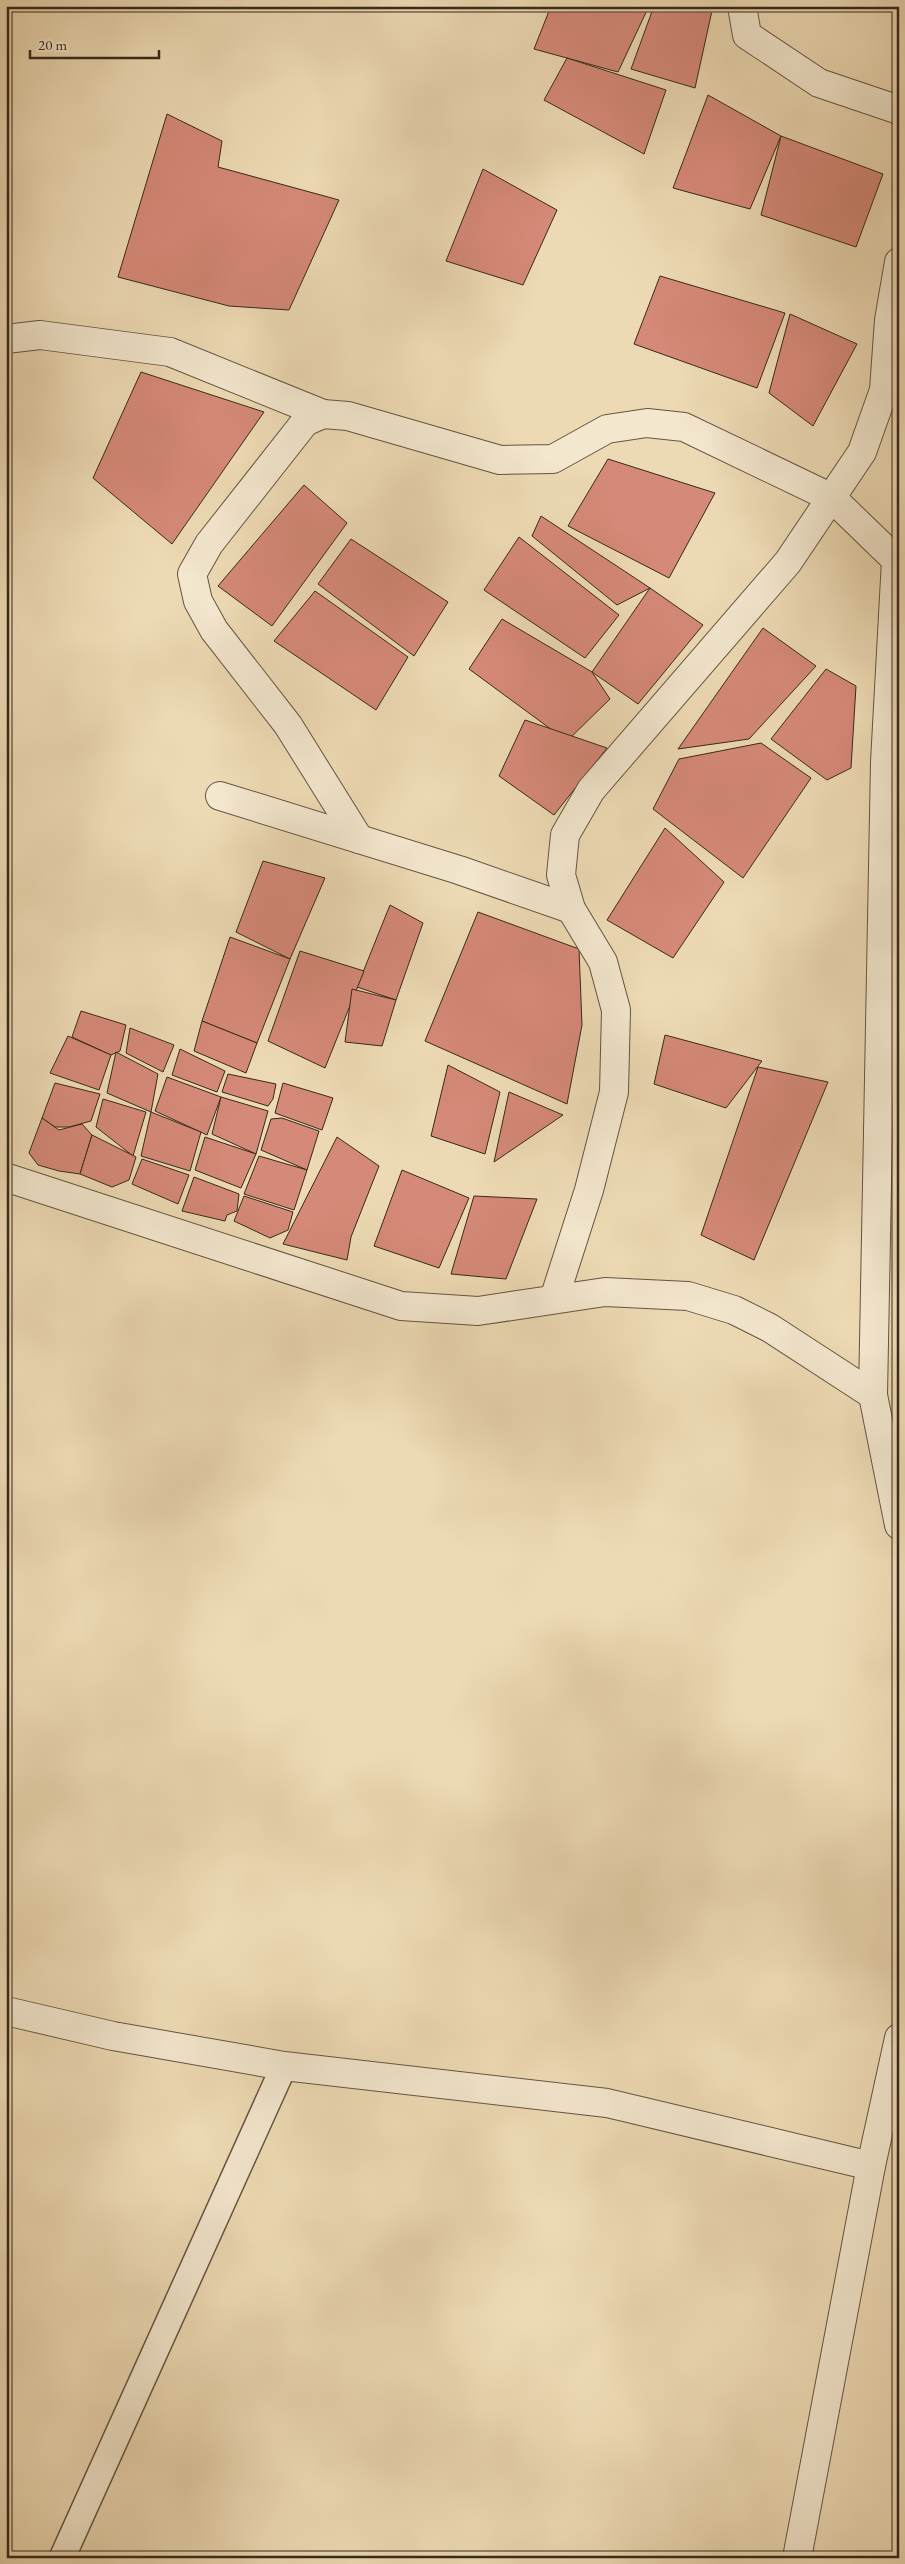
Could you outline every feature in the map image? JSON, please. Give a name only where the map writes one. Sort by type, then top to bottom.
[{"type":"street","points":[[742,6],[747,35],[819,84],[899,110]]},
{"type":"street","points":[[554,1299],[589,1190],[614,1092],[616,1010],[604,962],[572,908],[561,875],[565,835],[591,790],[788,562],[862,452],[884,390],[889,320],[899,262]]},
{"type":"street","points":[[6,339],[40,335],[170,352],[323,414],[348,416],[500,460],[553,459],[607,429],[648,424],[684,427],[832,498],[898,559],[885,762],[873,1394],[899,1525]]},
{"type":"street","points":[[323,414],[305,422],[209,544],[192,574],[198,601],[214,630],[288,725],[359,839]]},
{"type":"street","points":[[220,796],[572,908]]},
{"type":"street","points":[[8,1178],[401,1306],[478,1311],[605,1292],[688,1296],[734,1310],[770,1328],[873,1394]]},
{"type":"street","points":[[6,2010],[113,2036],[284,2066],[607,2103],[871,2166]]},
{"type":"street","points":[[797,2558],[871,2166],[899,2038]]},
{"type":"lane","points":[[62,2558],[284,2066]]},
{"type":"building","points":[[551,6],[649,6],[618,72],[534,49]]},
{"type":"building","points":[[654,6],[713,6],[695,88],[631,69]]},
{"type":"building","points":[[567,58],[666,90],[644,154],[544,100]]},
{"type":"building","points":[[708,95],[781,136],[750,209],[673,188]]},
{"type":"building","points":[[167,114],[222,141],[218,167],[339,200],[289,310],[229,306],[118,277]]},
{"type":"building","points":[[781,136],[883,174],[856,247],[761,215]]},
{"type":"building","points":[[483,169],[557,210],[523,285],[446,261]]},
{"type":"building","points":[[660,276],[785,313],[757,388],[634,344]]},
{"type":"building","points":[[790,314],[857,344],[813,426],[769,393]]},
{"type":"building","points":[[141,372],[264,412],[172,544],[93,478]]},
{"type":"building","points":[[608,459],[715,493],[669,578],[568,526]]},
{"type":"building","points":[[304,485],[347,523],[272,626],[218,586]]},
{"type":"building","points":[[541,516],[650,588],[617,605],[532,536]]},
{"type":"building","points":[[519,537],[619,615],[585,658],[484,590]]},
{"type":"building","points":[[351,539],[448,602],[414,656],[318,584]]},
{"type":"building","points":[[650,588],[703,625],[638,704],[592,672]]},
{"type":"building","points":[[315,591],[408,657],[376,710],[274,641]]},
{"type":"building","points":[[502,619],[592,672],[610,699],[567,741],[469,669]]},
{"type":"building","points":[[763,628],[816,666],[749,739],[678,749]]},
{"type":"building","points":[[826,669],[856,686],[851,768],[827,780],[771,739]]},
{"type":"building","points":[[525,720],[607,748],[554,815],[499,776]]},
{"type":"building","points":[[761,743],[811,778],[743,878],[653,809],[679,759]]},
{"type":"building","points":[[665,828],[724,882],[673,958],[607,920]]},
{"type":"building","points":[[263,861],[325,878],[290,959],[236,932]]},
{"type":"building","points":[[390,905],[423,923],[396,1000],[357,987]]},
{"type":"building","points":[[478,912],[579,949],[582,1025],[567,1104],[425,1041]]},
{"type":"building","points":[[230,937],[290,959],[257,1043],[202,1021]]},
{"type":"building","points":[[300,951],[364,971],[325,1068],[268,1041]]},
{"type":"building","points":[[352,989],[396,1000],[382,1046],[345,1042]]},
{"type":"building","points":[[81,1011],[126,1025],[120,1051],[111,1055],[72,1037]]},
{"type":"building","points":[[202,1021],[257,1043],[246,1073],[194,1051]]},
{"type":"building","points":[[130,1028],[174,1045],[163,1072],[126,1053]]},
{"type":"building","points":[[665,1035],[762,1061],[726,1108],[654,1084]]},
{"type":"building","points":[[68,1036],[111,1055],[99,1090],[50,1073]]},
{"type":"building","points":[[180,1049],[225,1071],[217,1092],[172,1075]]},
{"type":"building","points":[[116,1052],[158,1074],[151,1112],[107,1093]]},
{"type":"building","points":[[448,1065],[500,1092],[485,1154],[431,1136]]},
{"type":"building","points":[[758,1067],[828,1082],[754,1260],[701,1235]]},
{"type":"building","points":[[228,1074],[276,1084],[273,1099],[268,1106],[222,1092]]},
{"type":"building","points":[[167,1077],[221,1097],[207,1135],[155,1111]]},
{"type":"building","points":[[55,1083],[100,1094],[91,1121],[69,1127],[55,1127],[42,1118]]},
{"type":"building","points":[[283,1083],[333,1098],[322,1130],[275,1113]]},
{"type":"building","points":[[509,1092],[563,1115],[494,1162]]},
{"type":"building","points":[[221,1097],[268,1111],[256,1154],[212,1134]]},
{"type":"building","points":[[103,1099],[146,1112],[133,1156],[96,1127]]},
{"type":"building","points":[[151,1112],[201,1132],[190,1171],[141,1156]]},
{"type":"building","points":[[42,1118],[59,1130],[82,1124],[92,1135],[80,1174],[38,1165],[29,1153]]},
{"type":"building","points":[[282,1118],[319,1131],[307,1170],[261,1150],[271,1119]]},
{"type":"building","points":[[92,1135],[136,1157],[129,1180],[112,1187],[80,1174]]},
{"type":"building","points":[[205,1137],[256,1154],[241,1188],[195,1170]]},
{"type":"building","points":[[337,1137],[379,1166],[351,1237],[347,1260],[283,1244]]},
{"type":"building","points":[[259,1156],[307,1170],[294,1210],[244,1194]]},
{"type":"building","points":[[142,1159],[189,1175],[178,1204],[132,1184]]},
{"type":"building","points":[[402,1170],[469,1198],[439,1268],[374,1246]]},
{"type":"building","points":[[194,1177],[239,1194],[237,1211],[227,1215],[225,1221],[182,1211]]},
{"type":"building","points":[[244,1196],[293,1212],[288,1230],[270,1238],[234,1221]]},
{"type":"building","points":[[474,1196],[537,1199],[506,1279],[451,1274]]}]
